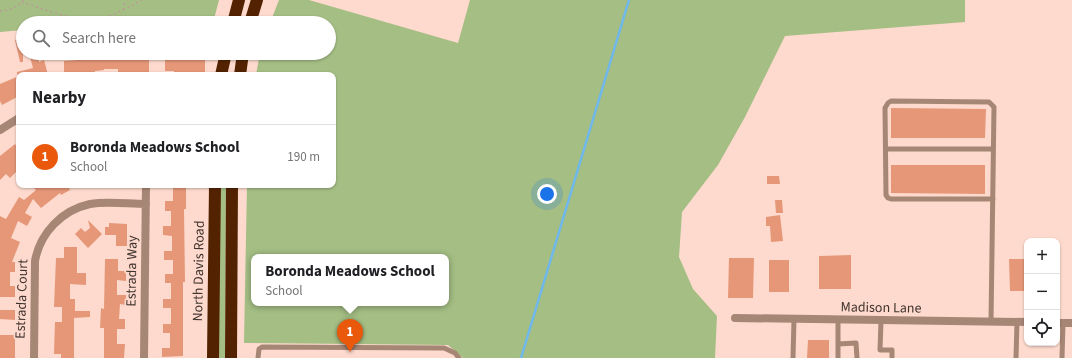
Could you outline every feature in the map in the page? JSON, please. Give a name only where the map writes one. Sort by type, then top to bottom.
[{"type":"highway","points":[[235,16],[239,0]]},
{"type":"highway","points":[[252,16],[257,0]]},
{"type":"highway","points":[[222,72],[224,60]]},
{"type":"highway","points":[[240,72],[242,60]]},
{"type":"highway","name":"North Davis Road","points":[[213,358],[215,188]]},
{"type":"highway","points":[[231,358],[232,188]]},
{"type":"street","points":[[0,130],[16,120]]},
{"type":"street","name":"Estrada Way","points":[[144,358],[146,188]]},
{"type":"street","name":"Estrada Court","points":[[34,358],[35,261],[38,250],[51,226],[64,215],[82,206],[100,203],[146,204]]},
{"type":"street","name":"Madison Lane","points":[[735,318],[1024,322]]},
{"type":"street","points":[[1060,323],[1072,323]]},
{"type":"lane","points":[[991,322],[993,199],[993,149],[994,107],[990,102],[891,101],[888,103],[885,108],[886,195],[888,198],[993,199]]},
{"type":"lane","points":[[886,148],[993,149]]},
{"type":"lane","points":[[793,358],[794,319]]},
{"type":"lane","points":[[838,320],[838,358]]},
{"type":"lane","points":[[881,321],[880,350],[892,350],[892,358]]},
{"type":"lane","points":[[1016,358],[1017,322]]},
{"type":"lane","points":[[1060,323],[1062,358]]},
{"type":"lane","points":[[838,344],[856,344],[857,358]]},
{"type":"lane","points":[[258,358],[259,349],[262,347],[270,347],[444,348],[455,353],[459,358]]},
{"type":"path","points":[[123,10],[125,0]]},
{"type":"path","points":[[107,16],[123,10],[142,0]]},
{"type":"path","points":[[0,11],[12,9],[22,1],[68,16]]},
{"type":"green space","points":[[0,0],[219,0],[215,16],[16,16],[16,31],[0,32]]},
{"type":"green space","points":[[279,0],[309,0],[458,43],[470,0],[965,0],[965,22],[785,36],[745,117],[718,165],[682,212],[679,257],[693,289],[717,316],[715,358],[463,358],[448,345],[244,343],[247,188],[336,188],[336,72],[257,72],[259,60],[336,60],[336,16],[273,16]]},
{"type":"green space","points":[[219,188],[226,188],[225,358],[218,358]]},
{"type":"building","points":[[31,60],[39,60],[39,62],[44,60],[47,72],[17,72],[33,68]]},
{"type":"building","points":[[149,60],[149,72],[118,72],[118,69],[104,69],[95,72],[64,72],[64,61]]},
{"type":"building","points":[[165,60],[205,60],[205,72],[165,71]]},
{"type":"building","points":[[16,77],[16,98],[2,105],[0,101],[0,84]]},
{"type":"building","points":[[891,108],[986,109],[985,138],[891,138]]},
{"type":"building","points":[[15,144],[16,172],[10,178],[6,174],[0,180],[0,156]]},
{"type":"building","points":[[891,165],[985,165],[985,194],[891,193]]},
{"type":"building","points":[[767,176],[779,176],[780,184],[767,184]]},
{"type":"building","points":[[34,188],[69,188],[70,190],[61,195],[60,193],[41,208],[33,199],[25,213],[32,217],[27,226],[18,221],[11,238],[20,242],[12,262],[15,262],[15,272],[10,272],[10,286],[15,286],[15,297],[0,297],[0,216],[6,219],[19,197],[24,200],[36,190]]},
{"type":"building","points":[[173,188],[186,188],[186,209],[184,209],[185,282],[183,282],[183,356],[162,357],[162,348],[170,348],[170,333],[163,333],[163,324],[171,324],[171,308],[163,308],[163,299],[171,299],[171,283],[165,283],[165,274],[173,274],[173,260],[164,260],[164,251],[172,251],[172,236],[163,235],[163,226],[171,226],[171,211],[165,211],[165,201],[173,201]]},
{"type":"building","points":[[775,200],[782,200],[783,213],[776,213]]},
{"type":"building","points":[[780,215],[783,241],[771,242],[770,226],[766,226],[766,217]]},
{"type":"building","points":[[88,220],[102,234],[88,248],[75,234],[81,228],[85,232],[90,228]]},
{"type":"building","points":[[109,223],[127,224],[127,246],[116,246],[116,235],[105,235],[105,227],[109,227]]},
{"type":"building","points":[[64,247],[77,247],[77,273],[86,273],[86,285],[70,284],[70,299],[75,299],[75,311],[90,311],[90,317],[74,318],[74,358],[61,358],[61,354],[54,354],[55,322],[62,322],[62,307],[54,307],[56,258],[64,258]]},
{"type":"building","points":[[851,255],[851,289],[819,289],[819,256]]},
{"type":"building","points":[[729,258],[754,258],[753,298],[728,298]]},
{"type":"building","points":[[105,259],[118,259],[118,271],[126,271],[126,281],[117,280],[117,295],[126,295],[126,305],[120,304],[119,319],[125,319],[125,329],[117,329],[117,344],[125,344],[124,358],[104,358],[104,328],[100,328],[101,308],[104,309]]},
{"type":"building","points":[[1009,259],[1024,259],[1024,291],[1010,291]]},
{"type":"building","points":[[769,260],[789,260],[789,292],[769,292]]},
{"type":"building","points":[[0,310],[15,310],[15,320],[0,319]]},
{"type":"building","points":[[0,335],[15,335],[15,358],[0,358]]},
{"type":"building","points":[[808,340],[829,340],[829,358],[807,358]]},
{"type":"waterway","points":[[521,358],[629,0]]},
{"type":"place","name":"Boronda Meadows School","points":[[350,352]]}]
